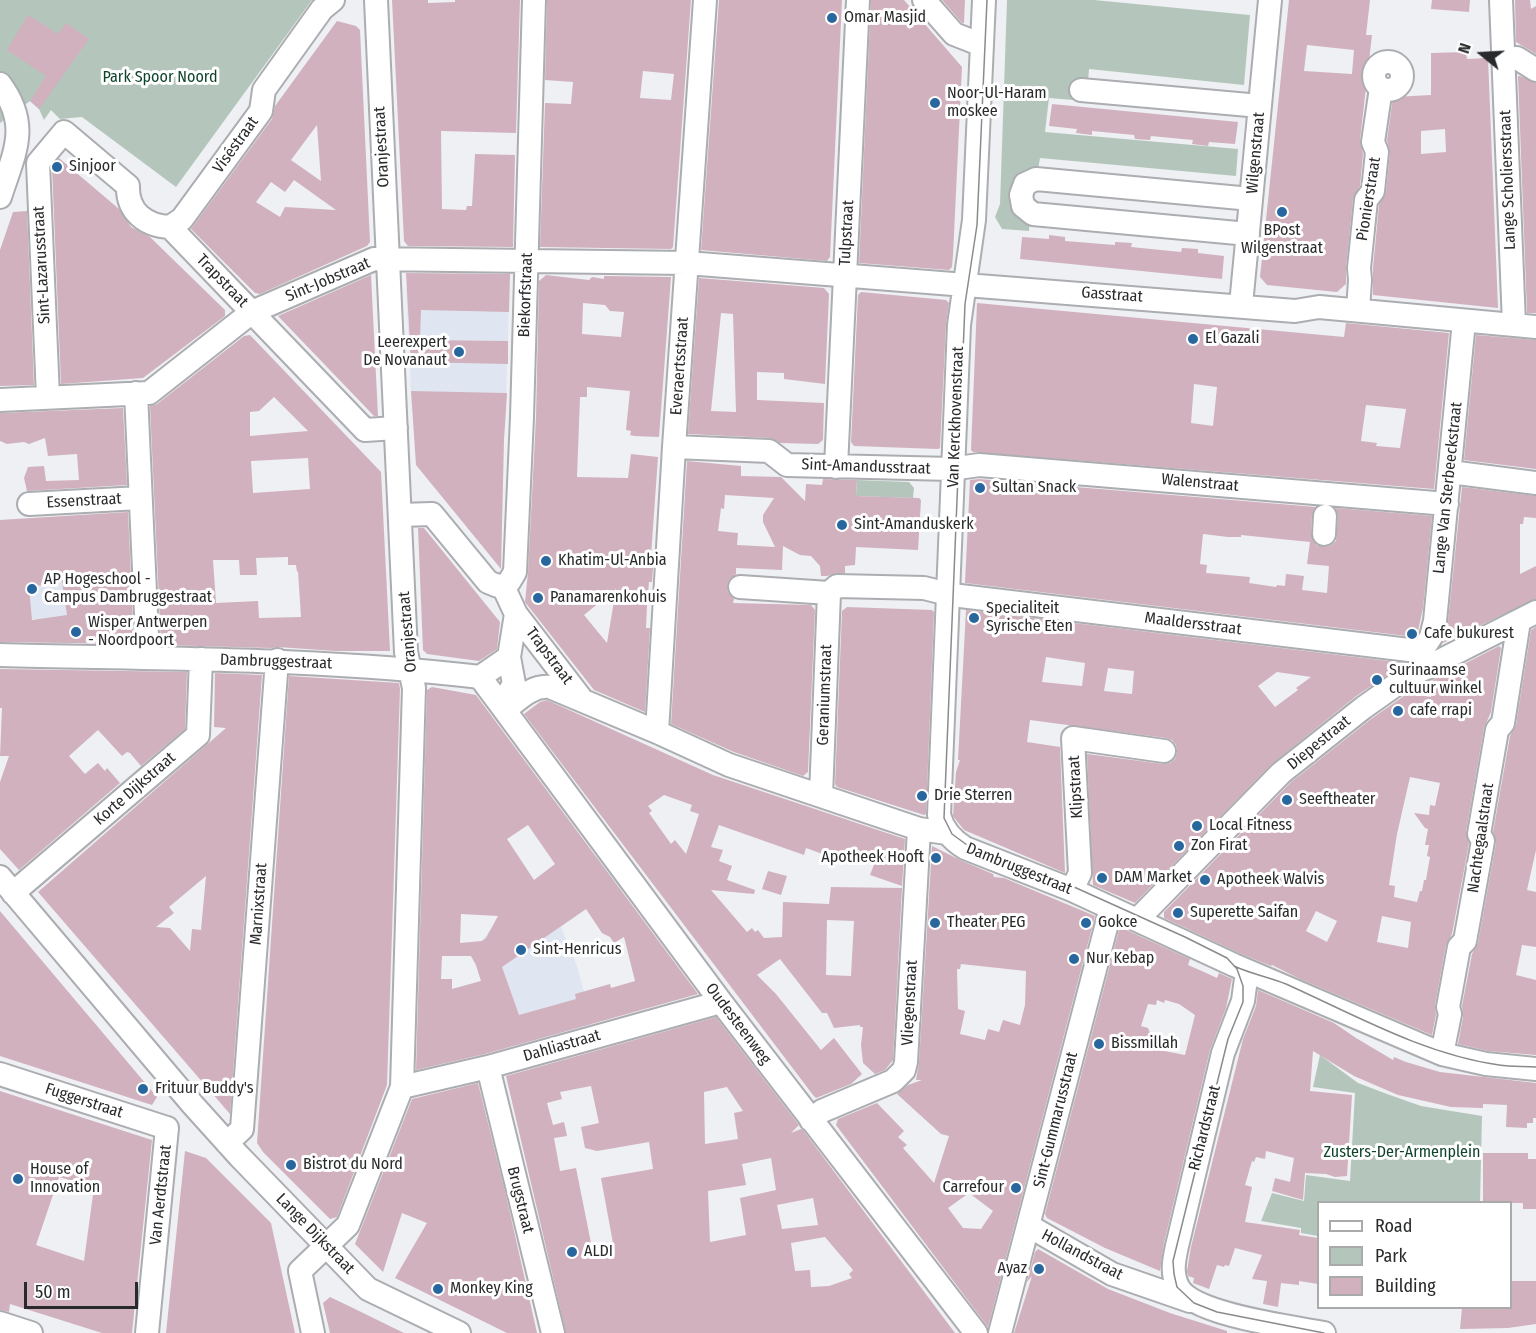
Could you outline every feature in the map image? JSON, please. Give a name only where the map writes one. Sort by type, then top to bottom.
[{"type":"street","name":"Viséstraat","points":[[170,226],[182,219],[261,111],[264,90],[322,9],[333,0]]},
{"type":"street","name":"Oranjestraat","points":[[313,1333],[300,1271],[348,1225],[402,1087],[414,688],[406,652],[376,0]]},
{"type":"street","name":"Biekorfstraat","points":[[503,585],[509,582],[514,572],[527,260],[534,0]]},
{"type":"street","name":"Everaertsstraat","points":[[657,732],[705,0]]},
{"type":"street","name":"Tulpstraat","points":[[836,466],[858,0]]},
{"type":"street","points":[[924,0],[954,34],[982,45]]},
{"type":"street","name":"Van Kerckhovenstraat","points":[[947,833],[939,815],[959,325],[974,220],[984,0]]},
{"type":"street","name":"Wilgenstraat","points":[[1241,305],[1270,0]]},
{"type":"street","name":"Lange Scholiersstraat","points":[[1501,0],[1503,58],[1525,326]]},
{"type":"street","points":[[1503,58],[1517,58],[1536,70]]},
{"type":"street","points":[[0,84],[13,106],[18,129],[14,153],[0,197]]},
{"type":"street","name":"Pionierstraat","points":[[1358,310],[1359,268],[1366,200],[1373,191],[1377,152],[1373,142],[1381,88]]},
{"type":"street","points":[[1081,90],[1260,106]]},
{"type":"street","name":"Trapstraat","points":[[57,140],[64,132],[128,186],[127,195],[138,215],[157,226],[170,226],[365,430],[396,428]]},
{"type":"street","name":"Sint-Lazarusstraat","points":[[48,397],[38,164],[57,140]]},
{"type":"street","points":[[1248,234],[1033,213],[1023,206],[1021,195],[1025,184],[1036,179],[1251,198]]},
{"type":"street","name":"Sint-Jobstraat","points":[[0,400],[149,393],[252,312],[375,259],[687,263]]},
{"type":"street","name":"Gasstraat","points":[[687,263],[1295,311],[1319,307],[1525,326]]},
{"type":"street","name":"Lange Van Sterbeeckstraat","points":[[1424,660],[1435,621],[1464,321]]},
{"type":"street","name":"Essenstraat","points":[[136,393],[148,658]]},
{"type":"street","name":"Sint-Amandusstraat","points":[[674,447],[769,451],[787,465],[954,469]]},
{"type":"street","name":"Walenstraat","points":[[954,469],[979,465],[1326,513],[1447,504]]},
{"type":"street","points":[[1450,472],[1536,483]]},
{"type":"street","name":"Essenstraat","points":[[28,504],[140,498]]},
{"type":"street","points":[[400,515],[432,514],[488,582],[498,586],[503,585]]},
{"type":"street","name":"Trapstraat","points":[[503,585],[515,624],[581,699]]},
{"type":"street","name":"Maaldersstraat","points":[[740,586],[830,593],[837,586],[924,588],[949,594],[1424,660]]},
{"type":"street","name":"Geraniumstraat","points":[[821,796],[830,593]]},
{"type":"street","name":"Diepestraat","points":[[1137,920],[1281,773],[1363,708],[1404,680],[1424,660],[1528,617]]},
{"type":"street","name":"Nachtegaalstraat","points":[[1442,1054],[1459,947],[1465,941],[1483,842],[1479,834],[1497,730],[1503,723],[1528,617]]},
{"type":"street","points":[[505,710],[506,697],[514,684],[509,657],[515,624]]},
{"type":"street","name":"Dambruggestraat","points":[[0,656],[277,660],[410,669],[480,677]]},
{"type":"street","points":[[505,710],[480,677],[509,657]]},
{"type":"street","name":"Korte Dijkstraat","points":[[7,885],[198,735],[201,659]]},
{"type":"street","name":"Marnixstraat","points":[[227,1143],[242,1129],[277,660]]},
{"type":"street","name":"Dambruggestraat","points":[[505,710],[529,692],[542,686],[581,699],[729,765],[919,829],[947,833],[965,848],[1072,890],[1247,970],[1442,1054],[1486,1064],[1536,1069]]},
{"type":"street","name":"Oudesteenweg","points":[[505,710],[721,1002],[973,1332]]},
{"type":"street","name":"Klipstraat","points":[[1072,890],[1080,873],[1073,738],[1164,751]]},
{"type":"street","name":"Vliegenstraat","points":[[811,1120],[822,1111],[893,1081],[904,1070],[919,829]]},
{"type":"street","name":"Lange Dijkstraat","points":[[7,885],[193,1105],[368,1289],[459,1333]]},
{"type":"street","name":"Sint-Gummarusstraat","points":[[1000,1333],[1111,908]]},
{"type":"street","name":"Richardstraat","points":[[1178,1287],[1173,1270],[1177,1246],[1223,1053],[1243,1001],[1247,970]]},
{"type":"street","name":"Dahliastraat","points":[[402,1087],[488,1067],[721,1002]]},
{"type":"street","name":"Brugstraat","points":[[488,1067],[553,1333]]},
{"type":"street","name":"Fuggerstraat","points":[[0,1074],[167,1128]]},
{"type":"street","points":[[167,1128],[193,1105]]},
{"type":"street","name":"Van Aerdtstraat","points":[[147,1333],[167,1128]]},
{"type":"street","name":"Hollandstraat","points":[[1029,1226],[1113,1274],[1203,1306]]},
{"type":"street","name":"Hollandstraat","points":[[1178,1287],[1187,1298],[1246,1325],[1324,1333]]},
{"type":"street","points":[[0,1323],[25,1332]]},
{"type":"shaded area","name":"Leerexpert De Novanaut","points":[[458,273],[510,274],[505,429],[464,428],[464,414],[412,413],[406,288],[457,290]]},
{"type":"shaded area","name":"AP Hogeschool - Campus Dambruggestraat","points":[[52,517],[72,646],[49,646],[46,619],[31,619],[0,598],[0,520]]},
{"type":"shaded area","name":"Sint-Henricus","points":[[598,855],[624,890],[603,905],[599,900],[561,927],[577,966],[593,1025],[517,1046],[503,1002],[454,995],[452,989],[481,981],[471,956],[471,943],[481,942],[490,930]]},
{"type":"green space","name":"Park Spoor Noord","points":[[0,0],[312,0],[176,187],[82,117],[60,119],[51,110],[44,120],[39,109],[30,101],[0,123]]},
{"type":"green space","points":[[1007,0],[1094,0],[1250,15],[1244,85],[1089,69],[1088,82],[1075,81],[1073,100],[1049,98],[1045,132],[1238,149],[1236,176],[1040,158],[1038,170],[1032,171],[1029,231],[1002,229],[995,217],[1000,204]]},
{"type":"green space","points":[[857,480],[909,482],[914,488],[913,498],[856,496]]},
{"type":"green space","name":"Zusters-Der-Armenplein","points":[[1320,1055],[1358,1083],[1387,1094],[1421,1106],[1482,1116],[1480,1201],[1317,1201],[1317,1236],[1301,1233],[1301,1228],[1261,1221],[1272,1193],[1304,1201],[1306,1175],[1350,1181],[1355,1093],[1313,1087]]},
{"type":"building","points":[[392,0],[428,0],[428,3],[455,2],[455,0],[520,0],[516,133],[441,131],[442,209],[466,210],[467,206],[472,206],[475,154],[515,155],[513,247],[408,246],[404,241]]},
{"type":"building","points":[[547,0],[691,0],[673,247],[671,249],[540,247],[545,103],[571,104],[573,82],[545,80]],"holes":[[[643,71],[674,74],[671,100],[640,98]]]},
{"type":"building","points":[[719,0],[842,0],[830,257],[827,261],[701,250]]},
{"type":"building","points":[[871,0],[904,0],[962,67],[953,255],[952,267],[949,270],[859,263]]},
{"type":"building","points":[[942,0],[965,0],[964,23],[962,23]]},
{"type":"building","points":[[1289,0],[1370,0],[1366,35],[1372,35],[1360,140],[1363,154],[1360,186],[1353,199],[1346,284],[1337,292],[1267,285],[1260,277]],"holes":[[[1307,45],[1354,50],[1352,74],[1304,71]]]},
{"type":"building","points":[[1432,0],[1470,0],[1469,12],[1431,9]]},
{"type":"building","points":[[1515,0],[1530,0],[1531,9],[1536,6],[1536,54],[1516,42]]},
{"type":"building","points":[[28,15],[58,34],[66,23],[89,39],[39,109],[30,101],[46,76],[7,50]]},
{"type":"building","points":[[337,21],[356,26],[360,30],[370,242],[367,246],[260,294],[255,293],[191,229],[272,119],[275,106]],"holes":[[[317,125],[321,181],[291,160]],[[294,180],[336,210],[285,207],[280,217],[256,202],[271,182],[285,192]]]},
{"type":"building","points":[[1466,52],[1467,59],[1488,58],[1498,308],[1373,295],[1379,205],[1386,192],[1390,153],[1387,140],[1393,97],[1431,95],[1431,53]],"holes":[[[1445,129],[1446,152],[1421,154],[1421,131]]]},
{"type":"building","points":[[1518,76],[1536,83],[1536,313],[1527,313]]},
{"type":"building","points":[[1052,104],[1238,122],[1235,144],[1209,142],[1208,146],[1192,144],[1193,140],[1151,136],[1150,140],[1135,139],[1134,135],[1092,131],[1092,135],[1076,133],[1077,129],[1049,126]]},
{"type":"building","points":[[59,158],[119,209],[131,227],[150,237],[225,310],[225,316],[143,378],[61,384],[52,168]]},
{"type":"building","points":[[27,211],[34,385],[0,386],[0,250],[13,212]]},
{"type":"building","points":[[1049,235],[1065,237],[1065,241],[1115,245],[1115,242],[1132,243],[1131,247],[1181,252],[1182,248],[1198,249],[1198,253],[1224,256],[1222,279],[1020,259],[1022,237],[1049,239]]},
{"type":"building","points":[[406,273],[510,274],[509,312],[421,310],[420,340],[508,341],[508,364],[411,362]]},
{"type":"building","points":[[371,275],[378,416],[374,416],[278,316]]},
{"type":"building","points":[[546,275],[589,280],[592,277],[604,279],[604,276],[671,277],[659,437],[634,436],[630,435],[631,431],[626,430],[630,391],[587,387],[587,397],[580,397],[577,477],[628,478],[631,454],[658,457],[651,556],[654,556],[647,605],[646,628],[650,628],[645,712],[594,690],[525,602],[536,417],[539,281]],"holes":[[[583,303],[605,305],[610,311],[624,312],[621,337],[582,334]],[[616,589],[607,643],[584,615]]]},
{"type":"building","points":[[699,278],[824,288],[829,294],[825,384],[784,379],[784,373],[757,372],[757,400],[824,403],[823,440],[818,444],[780,443],[770,438],[688,434]],"holes":[[[721,313],[733,314],[736,412],[711,411]]]},
{"type":"building","points":[[861,292],[946,300],[949,303],[940,448],[938,449],[854,446],[851,442],[858,295]]},
{"type":"building","points":[[977,303],[1344,337],[1346,323],[1449,333],[1434,489],[973,452],[971,450]],"holes":[[[1194,384],[1217,387],[1213,426],[1191,423]],[[1366,405],[1406,409],[1400,448],[1376,446],[1377,443],[1361,441]]]},
{"type":"building","points":[[250,335],[381,472],[390,651],[161,645],[150,406],[157,404],[244,336]],"holes":[[[274,397],[308,431],[250,436],[250,412],[259,411]],[[308,458],[310,489],[253,493],[251,461]],[[288,557],[288,565],[296,565],[301,617],[259,618],[258,601],[216,603],[213,560],[239,560],[240,575],[257,575],[256,558]]]},
{"type":"building","points":[[1476,335],[1536,340],[1536,469],[1464,460]]},
{"type":"building","points":[[411,391],[507,393],[501,569],[416,465]]},
{"type":"building","points":[[123,408],[127,485],[27,491],[24,478],[28,467],[44,466],[46,481],[79,480],[77,454],[48,456],[45,438],[29,444],[24,442],[7,444],[0,441],[0,413]]},
{"type":"building","points":[[687,461],[741,466],[741,476],[781,477],[805,501],[806,484],[822,485],[823,479],[857,480],[856,496],[919,498],[921,500],[918,550],[856,547],[855,565],[845,566],[845,573],[821,576],[820,566],[811,556],[800,555],[783,546],[782,570],[736,568],[736,574],[729,580],[728,592],[734,599],[733,603],[811,605],[815,610],[808,772],[803,776],[734,752],[671,724]],"holes":[[[725,495],[774,498],[763,515],[763,522],[775,547],[737,545],[738,533],[718,531]]]},
{"type":"building","points":[[970,480],[1316,507],[1312,515],[1311,534],[1316,545],[1323,547],[1330,546],[1336,541],[1338,517],[1336,508],[1432,516],[1423,608],[1418,631],[1415,637],[965,583]],"holes":[[[1203,534],[1241,537],[1241,535],[1310,542],[1307,564],[1329,566],[1327,593],[1302,590],[1304,576],[1286,574],[1285,586],[1277,585],[1276,587],[1249,583],[1250,577],[1206,573],[1207,565],[1200,564]]]},
{"type":"building","points":[[1462,487],[1536,496],[1536,518],[1524,517],[1523,524],[1520,524],[1520,574],[1536,566],[1536,599],[1443,643],[1448,622]]},
{"type":"building","points":[[128,512],[134,644],[0,642],[0,520]],"holes":[[[62,582],[67,615],[32,620],[29,587]]]},
{"type":"building","points":[[418,528],[424,528],[500,622],[497,649],[479,661],[427,654],[423,650]]},
{"type":"building","points":[[847,607],[932,610],[934,612],[926,814],[924,815],[837,787],[835,784],[842,611]]},
{"type":"building","points":[[966,610],[1405,663],[1355,697],[1273,763],[1135,903],[1093,885],[1087,754],[1170,763],[1175,759],[1177,752],[1172,740],[1030,720],[1027,742],[1060,747],[1065,873],[964,830],[953,816],[956,772],[960,760],[958,760]],"holes":[[[1046,657],[1085,663],[1082,686],[1042,682]],[[1108,668],[1134,671],[1132,694],[1104,691]],[[1277,672],[1311,677],[1275,707],[1258,686]]]},
{"type":"building","points":[[1536,627],[1536,850],[1527,890],[1536,892],[1536,947],[1522,945],[1516,975],[1536,980],[1536,1055],[1488,1051],[1458,1044],[1463,1017],[1462,1006],[1472,954],[1478,943],[1496,843],[1493,832],[1510,736],[1516,725],[1531,630]]},
{"type":"building","points":[[1499,646],[1501,648],[1491,712],[1484,728],[1466,832],[1468,849],[1452,934],[1446,945],[1432,1035],[1272,965],[1239,953],[1164,918],[1164,912],[1290,783],[1371,719],[1411,691],[1412,694],[1431,697],[1433,680]],"holes":[[[1410,777],[1440,783],[1435,806],[1430,805],[1429,815],[1414,813],[1428,829],[1425,845],[1429,845],[1427,856],[1430,857],[1426,880],[1424,880],[1417,902],[1394,897],[1395,886],[1389,885],[1397,834]],[[1316,911],[1337,921],[1327,942],[1306,931]],[[1382,916],[1411,922],[1408,948],[1377,942]]]},
{"type":"building","points":[[0,669],[187,672],[185,729],[141,766],[130,753],[127,752],[122,756],[98,730],[69,756],[85,774],[98,763],[105,771],[107,768],[120,783],[19,870],[0,849],[0,782],[9,756],[0,756],[2,708],[0,708]]},
{"type":"building","points":[[215,673],[262,675],[230,1114],[38,892],[226,728],[214,727]],"holes":[[[206,876],[201,930],[192,929],[190,951],[170,928],[156,927],[174,913],[169,907]]]},
{"type":"building","points":[[289,676],[399,683],[400,689],[387,1085],[337,1217],[330,1219],[263,1152],[257,1143]]},
{"type":"building","points":[[432,687],[476,695],[698,994],[485,1054],[416,1070],[427,690]],"holes":[[[528,825],[555,864],[534,880],[507,839]],[[586,909],[602,933],[610,937],[614,943],[624,937],[635,981],[611,988],[610,984],[575,994],[576,999],[519,1015],[502,967]],[[461,914],[498,916],[482,941],[460,943]],[[442,956],[471,956],[481,981],[452,989],[452,979],[441,979]]]},
{"type":"building","points":[[547,700],[713,775],[905,839],[902,886],[870,875],[875,862],[849,853],[848,856],[841,853],[839,860],[806,848],[804,855],[719,825],[711,847],[723,850],[719,861],[732,866],[727,880],[755,890],[754,894],[711,890],[747,932],[752,928],[755,932],[758,930],[764,938],[782,937],[783,902],[829,904],[831,887],[902,888],[893,1060],[885,1070],[875,1074],[863,1063],[861,1045],[863,1027],[860,1025],[834,1028],[827,1013],[822,1013],[780,959],[757,975],[776,994],[821,1050],[834,1038],[862,1074],[851,1084],[816,1098],[813,1095],[524,714],[540,702]],"holes":[[[664,795],[692,805],[690,811],[699,814],[686,854],[675,840],[671,844],[649,813],[652,811],[648,806]],[[827,920],[854,921],[851,976],[826,975]]]},
{"type":"building","points":[[932,846],[993,874],[994,877],[1004,878],[1095,916],[988,1327],[836,1125],[838,1119],[877,1103],[904,1131],[898,1137],[907,1145],[903,1148],[934,1183],[949,1136],[941,1134],[897,1094],[908,1085],[922,1080],[916,1080],[919,1063]],"holes":[[[961,964],[1026,971],[1025,1005],[1020,1025],[1003,1020],[999,1032],[988,1029],[985,1040],[960,1034],[965,1011],[958,1009],[957,969],[960,969]],[[969,1193],[993,1211],[981,1229],[963,1228],[948,1208]]]},
{"type":"building","points":[[768,871],[787,876],[781,895],[762,889]]},
{"type":"building","points":[[0,911],[157,1097],[152,1105],[0,1056]]},
{"type":"building","points":[[1122,928],[1190,959],[1188,965],[1217,978],[1219,973],[1232,979],[1226,1008],[1210,1050],[1164,1243],[1160,1271],[1105,1248],[1047,1218],[1045,1214],[1119,930]],"holes":[[[1157,1000],[1164,1003],[1165,1000],[1179,1004],[1195,1015],[1185,1055],[1159,1050],[1161,1040],[1152,1038],[1148,1028],[1141,1026],[1148,1004],[1156,1005]]]},
{"type":"building","points":[[1258,990],[1334,1023],[1393,1060],[1394,1057],[1440,1072],[1536,1083],[1536,1118],[1533,1118],[1533,1123],[1527,1123],[1527,1128],[1506,1127],[1507,1105],[1483,1104],[1483,1108],[1451,1107],[1398,1095],[1354,1076],[1313,1051],[1310,1091],[1352,1095],[1347,1176],[1335,1177],[1305,1173],[1303,1200],[1272,1191],[1275,1178],[1290,1182],[1294,1158],[1266,1151],[1265,1159],[1256,1157],[1254,1162],[1252,1161],[1245,1185],[1252,1187],[1245,1222],[1300,1230],[1299,1235],[1317,1238],[1317,1284],[1299,1281],[1299,1285],[1281,1283],[1278,1307],[1263,1304],[1267,1281],[1252,1279],[1262,1255],[1235,1248],[1229,1266],[1217,1265],[1209,1289],[1193,1283],[1194,1278],[1188,1276],[1187,1271],[1243,1039],[1256,1006]]},
{"type":"building","points":[[716,1017],[799,1125],[791,1133],[803,1130],[955,1333],[566,1333],[506,1076]],"holes":[[[591,1086],[599,1123],[581,1127],[585,1148],[597,1151],[649,1142],[653,1169],[601,1178],[615,1254],[594,1258],[576,1168],[560,1171],[554,1138],[567,1136],[564,1122],[553,1125],[547,1103],[562,1099],[560,1092]],[[727,1087],[743,1111],[734,1113],[738,1139],[705,1144],[704,1092]],[[771,1158],[776,1190],[740,1198],[746,1235],[710,1242],[708,1191],[746,1185],[742,1164]],[[813,1198],[818,1225],[782,1229],[777,1205]],[[825,1237],[853,1270],[849,1274],[852,1278],[829,1286],[811,1287],[810,1270],[795,1271],[791,1243]]]},
{"type":"building","points":[[478,1083],[537,1333],[507,1333],[395,1278],[427,1223],[402,1213],[383,1272],[355,1244],[412,1099]]},
{"type":"building","points":[[0,1091],[152,1140],[132,1333],[102,1333],[10,1304],[9,1312],[0,1310]],"holes":[[[59,1177],[94,1187],[84,1261],[36,1245]]]},
{"type":"building","points":[[185,1151],[206,1158],[271,1223],[295,1333],[166,1333]]},
{"type":"building","points":[[1483,1153],[1528,1153],[1528,1159],[1536,1159],[1536,1209],[1523,1209],[1523,1203],[1512,1203],[1512,1201],[1483,1201]]},
{"type":"building","points":[[1038,1249],[1108,1289],[1170,1313],[1227,1331],[1227,1333],[1014,1333],[1032,1276],[1027,1282],[1035,1252]]},
{"type":"building","points":[[1512,1281],[1536,1281],[1536,1324],[1508,1328],[1460,1329],[1462,1309],[1512,1309]]},
{"type":"building","points":[[330,1297],[404,1333],[330,1333],[323,1303]]},
{"type":"tram line","points":[[987,0],[977,225],[965,304],[944,818],[952,834],[967,845],[1074,887],[1185,937],[1227,958],[1237,969],[1243,986],[1243,1002],[1228,1039],[1173,1261],[1177,1287],[1194,1303],[1217,1312],[1324,1333]]},
{"type":"tram line","points":[[1234,966],[1286,984],[1416,1043],[1471,1060],[1499,1065],[1536,1067]]},
{"type":"place","name":"Omar Masjid","points":[[832,18]]},
{"type":"place","name":"Noor-Ul-Haram moskee","points":[[935,103]]},
{"type":"place","name":"Sinjoor","points":[[57,167]]},
{"type":"place","name":"BPost Wilgenstraat","points":[[1282,212]]},
{"type":"place","name":"El Gazali","points":[[1193,339]]},
{"type":"place","name":"Leerexpert De Novanaut","points":[[459,352]]},
{"type":"place","name":"Sultan Snack","points":[[980,488]]},
{"type":"place","name":"Sint-Amanduskerk","points":[[842,525]]},
{"type":"place","name":"Khatim-Ul-Anbia","points":[[546,561]]},
{"type":"place","name":"AP Hogeschool - Campus Dambruggestraat","points":[[32,589]]},
{"type":"place","name":"Panamarenkohuis","points":[[538,598]]},
{"type":"place","name":"Specialiteit Syrische Eten","points":[[974,618]]},
{"type":"place","name":"Wisper Antwerpen - Noordpoort","points":[[76,632]]},
{"type":"place","name":"Cafe bukurest","points":[[1412,634]]},
{"type":"place","name":"Surinaamse cultuur winkel","points":[[1377,680]]},
{"type":"place","name":"cafe rrapi","points":[[1398,711]]},
{"type":"place","name":"Drie Sterren","points":[[922,796]]},
{"type":"place","name":"Seeftheater","points":[[1287,800]]},
{"type":"place","name":"Local Fitness","points":[[1197,826]]},
{"type":"place","name":"Zon Firat","points":[[1179,846]]},
{"type":"place","name":"Apotheek Hooft","points":[[936,858]]},
{"type":"place","name":"DAM Market","points":[[1102,878]]},
{"type":"place","name":"Apotheek Walvis","points":[[1205,880]]},
{"type":"place","name":"Superette Saifan","points":[[1178,913]]},
{"type":"place","name":"Theater PEG","points":[[935,923]]},
{"type":"place","name":"Gokce","points":[[1086,923]]},
{"type":"place","name":"Sint-Henricus","points":[[521,950]]},
{"type":"place","name":"Nur Kebap","points":[[1074,959]]},
{"type":"place","name":"Bissmillah","points":[[1099,1044]]},
{"type":"place","name":"Frituur Buddy's","points":[[143,1089]]},
{"type":"place","name":"Bistrot du Nord","points":[[291,1165]]},
{"type":"place","name":"House of Innovation","points":[[18,1179]]},
{"type":"place","name":"Carrefour","points":[[1016,1188]]},
{"type":"place","name":"ALDI","points":[[572,1252]]},
{"type":"place","name":"Ayaz","points":[[1039,1269]]},
{"type":"place","name":"Monkey King","points":[[438,1289]]}]
